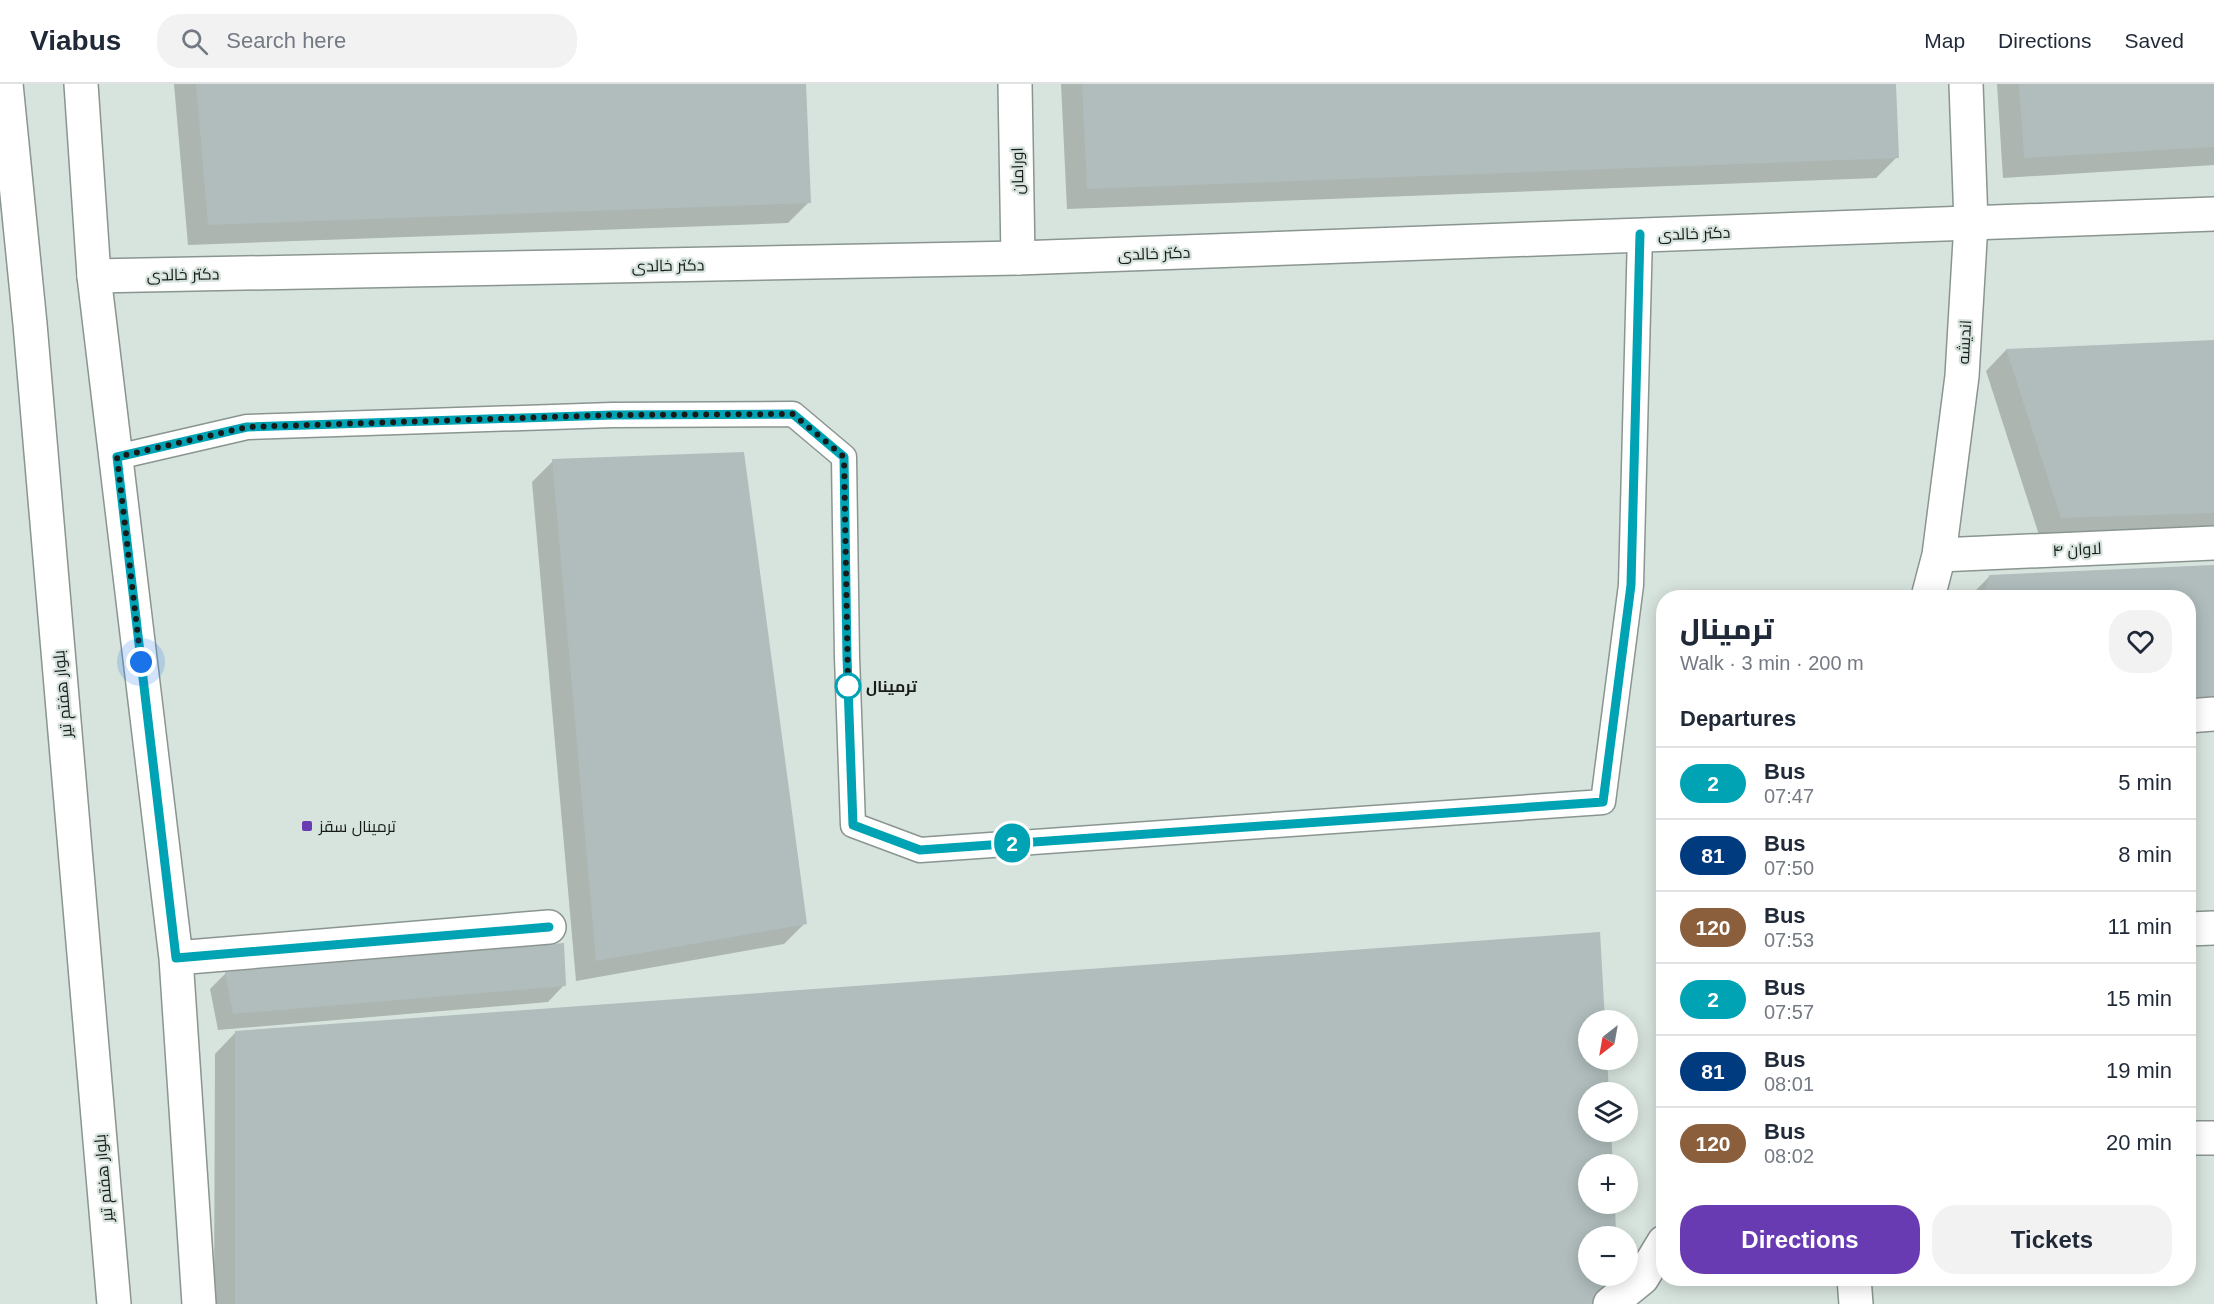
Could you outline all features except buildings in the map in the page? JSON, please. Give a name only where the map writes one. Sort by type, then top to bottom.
[{"type":"street","name":"بلوار هفتم تیر","points":[[6,84],[30,324],[114,1304]]},
{"type":"street","points":[[81,84],[94,276],[176,958],[199,1304]]},
{"type":"street","name":"اورامان","points":[[1016,84],[1018,258]]},
{"type":"street","name":"اندیشه","points":[[1930,590],[1939,555],[1962,376],[1971,223],[1966,84]]},
{"type":"street","name":"دکتر خالدی","points":[[94,276],[1018,258],[2214,214]]},
{"type":"street","name":"لاوان ۴","points":[[1939,555],[2214,543]]},
{"type":"street","points":[[2196,715],[2214,714]]},
{"type":"street","points":[[176,958],[549,927]]},
{"type":"street","points":[[2196,928],[2214,927]]},
{"type":"street","points":[[2196,1138],[2214,1138]]},
{"type":"street","points":[[1610,1304],[1642,1278],[1656,1255]]},
{"type":"street","points":[[1855,1286],[1856,1304]]},
{"type":"lane","points":[[117,457],[247,427],[612,415],[793,414],[844,457],[847,657],[853,825],[920,850],[1603,802],[1631,585],[1640,234]]},
{"type":"bus line","name":"2","points":[[549,927],[176,958],[117,457],[247,427],[612,415],[793,414],[844,457],[847,657],[853,825],[920,850],[1603,802],[1631,585],[1640,234]]},
{"type":"place","name":"ترمینال","points":[[848,686]]},
{"type":"place","name":"ترمینال سقز","points":[[307,826]]},
{"type":"route","points":[[141,662],[117,457],[247,427],[612,415],[793,414],[844,457],[848,686]]}]
